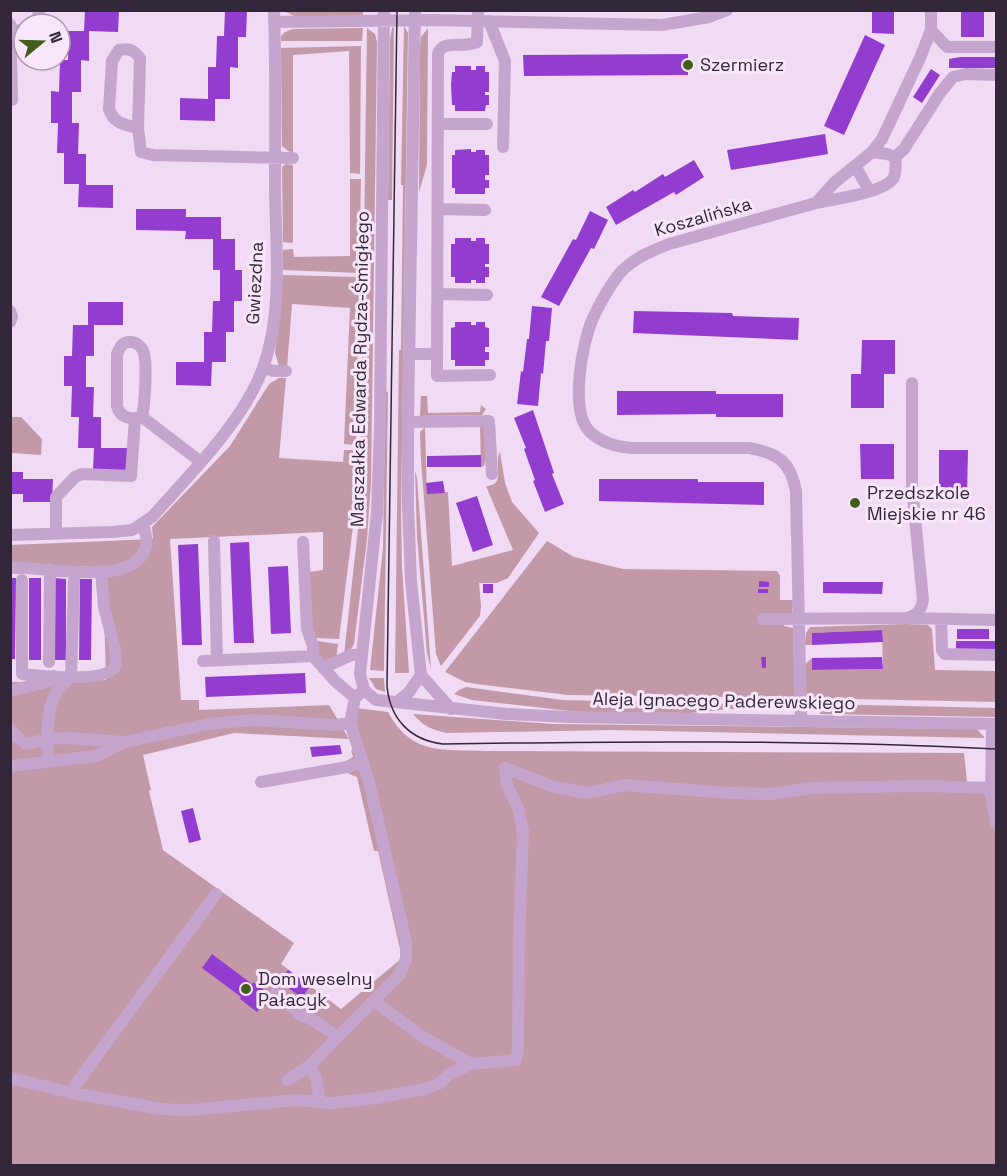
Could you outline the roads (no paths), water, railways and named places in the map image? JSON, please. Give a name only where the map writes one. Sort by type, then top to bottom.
[{"type":"street","points":[[274,16],[415,15],[662,25],[709,17],[727,10]]},
{"type":"street","points":[[816,203],[834,183],[872,152],[882,139],[931,30],[931,10]]},
{"type":"street","name":"Marszałka Edwarda Rydza-Śmigłego","points":[[350,723],[359,694],[377,512],[384,15]]},
{"type":"street","points":[[415,15],[408,422],[411,571],[421,675],[451,709]]},
{"type":"street","name":"Gwiezdna","points":[[10,535],[112,532],[132,530],[143,524],[201,462],[247,402],[263,367],[274,320],[276,273],[274,16]]},
{"type":"street","points":[[482,17],[477,42],[473,45],[444,46],[438,54],[437,376],[490,375]]},
{"type":"street","points":[[482,17],[505,61],[503,147]]},
{"type":"street","points":[[10,24],[12,100]]},
{"type":"street","points":[[931,30],[947,47],[996,47]]},
{"type":"street","points":[[138,128],[117,122],[109,109],[112,61],[119,50],[125,48],[136,52],[140,58],[138,128],[141,152],[153,155],[293,158]]},
{"type":"street","points":[[855,166],[869,190],[885,185],[893,178],[896,157],[904,149],[953,77],[966,74],[996,75]]},
{"type":"street","points":[[438,124],[487,124]]},
{"type":"street","points":[[872,152],[887,153],[896,157]]},
{"type":"street","name":"Koszalińska","points":[[801,720],[796,491],[790,469],[781,458],[765,450],[618,447],[590,432],[582,418],[577,401],[593,319],[621,272],[649,252],[669,244],[869,190]]},
{"type":"street","points":[[438,209],[485,210]]},
{"type":"street","points":[[438,294],[487,295]]},
{"type":"street","points":[[10,311],[12,317],[10,322]]},
{"type":"street","points":[[57,533],[56,497],[75,477],[82,474],[131,476],[138,417],[144,407],[144,354],[135,342],[126,342],[117,354],[118,412],[123,417],[138,417],[201,462]]},
{"type":"street","points":[[410,354],[437,354]]},
{"type":"street","points":[[263,367],[286,372]]},
{"type":"street","points":[[907,618],[917,615],[923,600],[912,488],[912,383]]},
{"type":"street","points":[[408,422],[489,420],[492,474]]},
{"type":"street","points":[[10,568],[118,571],[142,556],[146,546],[143,524]]},
{"type":"street","points":[[214,541],[217,660]]},
{"type":"street","points":[[303,542],[307,629],[313,646],[313,656],[323,668],[359,694],[376,700],[451,709]]},
{"type":"street","points":[[49,662],[50,569]]},
{"type":"street","points":[[22,580],[22,674],[92,677],[110,673],[116,665],[115,650],[104,607],[101,572]]},
{"type":"street","points":[[48,761],[52,703],[58,690],[71,676],[75,580]]},
{"type":"street","points":[[763,619],[996,620]]},
{"type":"street","points":[[941,619],[942,650],[945,654],[996,655]]},
{"type":"street","points":[[323,668],[351,655],[362,655]]},
{"type":"street","points":[[203,661],[313,656]]},
{"type":"street","points":[[397,702],[409,692],[421,675]]},
{"type":"street","points":[[10,691],[50,681],[53,676]]},
{"type":"street","name":"Aleja Ignacego Paderewskiego","points":[[451,709],[570,717],[994,724]]},
{"type":"street","points":[[10,766],[96,756],[124,742],[209,724],[253,720],[350,723],[363,762],[406,942],[406,959],[400,974],[374,1001],[309,1066],[288,1080]]},
{"type":"street","points":[[994,724],[994,768],[991,789],[996,823]]},
{"type":"street","points":[[10,728],[26,744],[48,739],[68,738],[124,742]]},
{"type":"street","points":[[261,782],[347,767],[363,762]]},
{"type":"street","points":[[10,1078],[73,1093],[161,1108],[190,1110],[296,1100],[331,1103],[377,1098],[428,1088],[440,1083],[449,1074],[471,1064],[516,1060],[523,831],[518,808],[507,785],[505,768],[554,787],[587,793],[625,784],[729,793],[770,794],[812,788],[922,786],[991,789]]},
{"type":"street","points":[[73,1093],[76,1084],[216,894]]},
{"type":"street","points":[[276,993],[302,1016],[310,1018],[338,1037]]},
{"type":"street","points":[[374,1001],[423,1037],[471,1064]]},
{"type":"street","points":[[309,1066],[316,1078],[320,1101]]},
{"type":"tram line","points":[[397,10],[387,686],[397,718],[412,733],[431,742],[443,744],[720,742],[996,749]]},
{"type":"place","name":"Szermierz","points":[[688,65]]},
{"type":"place","name":"Przedszkole Miejskie nr 46","points":[[855,503]]},
{"type":"place","name":"Dom weselny Pałacyk","points":[[246,989]]}]
